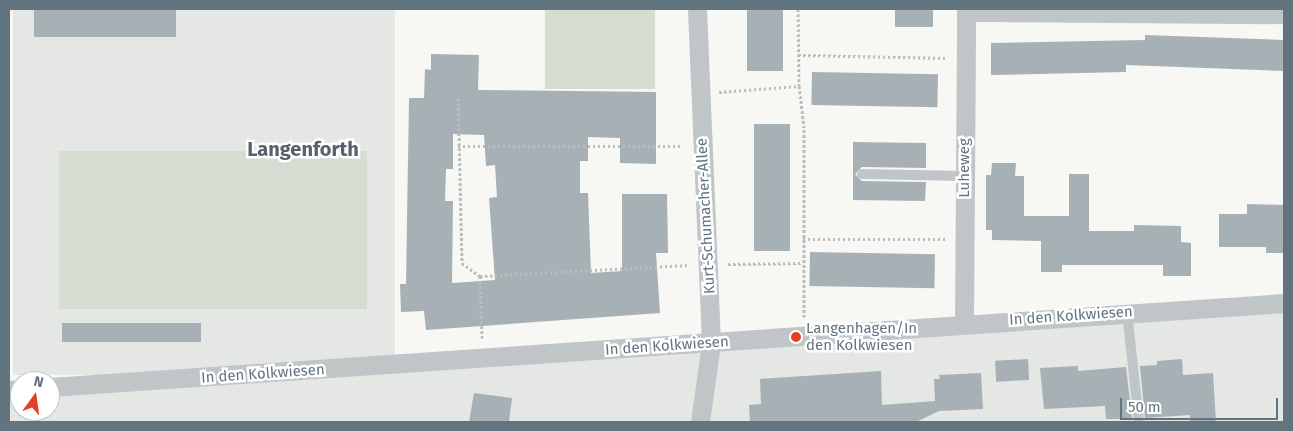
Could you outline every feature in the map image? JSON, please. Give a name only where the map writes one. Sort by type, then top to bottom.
[{"type":"street","name":"Kurt-Schumacher-Allee","points":[[697,9],[711,343],[700,422]]},
{"type":"street","name":"Luheweg","points":[[964,323],[966,10],[1284,14]]},
{"type":"street","name":"In den Kolkwiesen","points":[[60,386],[482,360],[804,337],[964,323],[1284,303]]},
{"type":"lane","points":[[862,174],[965,176]]},
{"type":"lane","points":[[1127,312],[1139,422]]},
{"type":"path","points":[[798,9],[798,86],[804,125],[804,337]]},
{"type":"path","points":[[798,55],[966,58]]},
{"type":"path","points":[[701,94],[798,86]]},
{"type":"path","points":[[458,98],[462,263],[480,276],[708,264],[803,263]]},
{"type":"path","points":[[458,146],[703,146]]},
{"type":"path","points":[[803,239],[964,239]]},
{"type":"path","points":[[480,276],[482,360]]},
{"type":"shaded area","points":[[13,9],[395,9],[395,375],[60,375],[60,371],[13,371]]},
{"type":"shaded area","points":[[545,9],[655,9],[655,89],[545,89]]},
{"type":"shaded area","points":[[59,151],[367,151],[367,309],[59,309]]},
{"type":"shaded area","points":[[1284,303],[1284,422],[9,422],[10,390],[10,421],[60,421],[60,386]]},
{"type":"building","points":[[34,9],[176,9],[176,37],[34,37]]},
{"type":"building","points":[[747,9],[783,9],[783,71],[747,71]]},
{"type":"building","points":[[895,9],[933,9],[933,27],[895,27]]},
{"type":"building","points":[[1145,35],[1284,40],[1284,71],[1126,65],[1126,72],[991,75],[991,43],[1145,40]]},
{"type":"building","points":[[431,54],[479,55],[478,90],[656,92],[656,164],[620,163],[620,138],[588,137],[588,161],[580,161],[580,193],[588,193],[591,273],[622,271],[622,194],[667,194],[668,253],[656,253],[660,313],[426,330],[424,311],[401,312],[400,284],[406,284],[409,98],[424,98],[425,69],[431,70]],"holes":[[[453,134],[484,135],[486,166],[495,165],[497,197],[489,198],[495,280],[452,283],[453,201],[445,201],[446,169],[453,169]]]},
{"type":"building","points":[[812,72],[938,74],[937,107],[811,105]]},
{"type":"building","points":[[754,124],[790,124],[790,251],[754,251]]},
{"type":"building","points":[[853,142],[926,143],[926,168],[862,167],[855,174],[862,181],[926,182],[925,201],[853,200]]},
{"type":"building","points":[[992,163],[1016,163],[1015,176],[1024,176],[1024,216],[1069,216],[1069,174],[1089,174],[1089,231],[1134,231],[1134,225],[1181,226],[1181,242],[1191,243],[1191,276],[1163,276],[1163,265],[1062,265],[1062,272],[1041,272],[1041,241],[992,240],[992,230],[986,230],[986,175],[991,175]]},
{"type":"building","points":[[1247,204],[1284,205],[1284,253],[1266,253],[1266,247],[1219,247],[1219,214],[1247,214]]},
{"type":"building","points":[[810,252],[935,254],[934,288],[809,286]]},
{"type":"building","points":[[62,323],[201,323],[201,342],[62,342]]},
{"type":"building","points":[[1028,359],[1029,380],[996,382],[995,361]]},
{"type":"building","points":[[1182,359],[1183,375],[1213,373],[1216,422],[1190,422],[1190,415],[1145,418],[1140,366],[1157,365],[1157,361]]},
{"type":"building","points":[[1078,366],[1078,371],[1126,367],[1132,419],[1106,419],[1105,406],[1044,409],[1040,368]]},
{"type":"building","points":[[881,371],[882,405],[935,401],[934,379],[940,379],[939,375],[981,373],[983,409],[939,411],[916,422],[750,422],[749,405],[761,404],[760,379]]},
{"type":"building","points":[[474,393],[512,398],[509,422],[469,422]]},
{"type":"place","name":"Langenhagen/In den Kolkwiesen","points":[[796,337]]},
{"type":"district","name":"Langenforth","points":[[303,149]]}]
